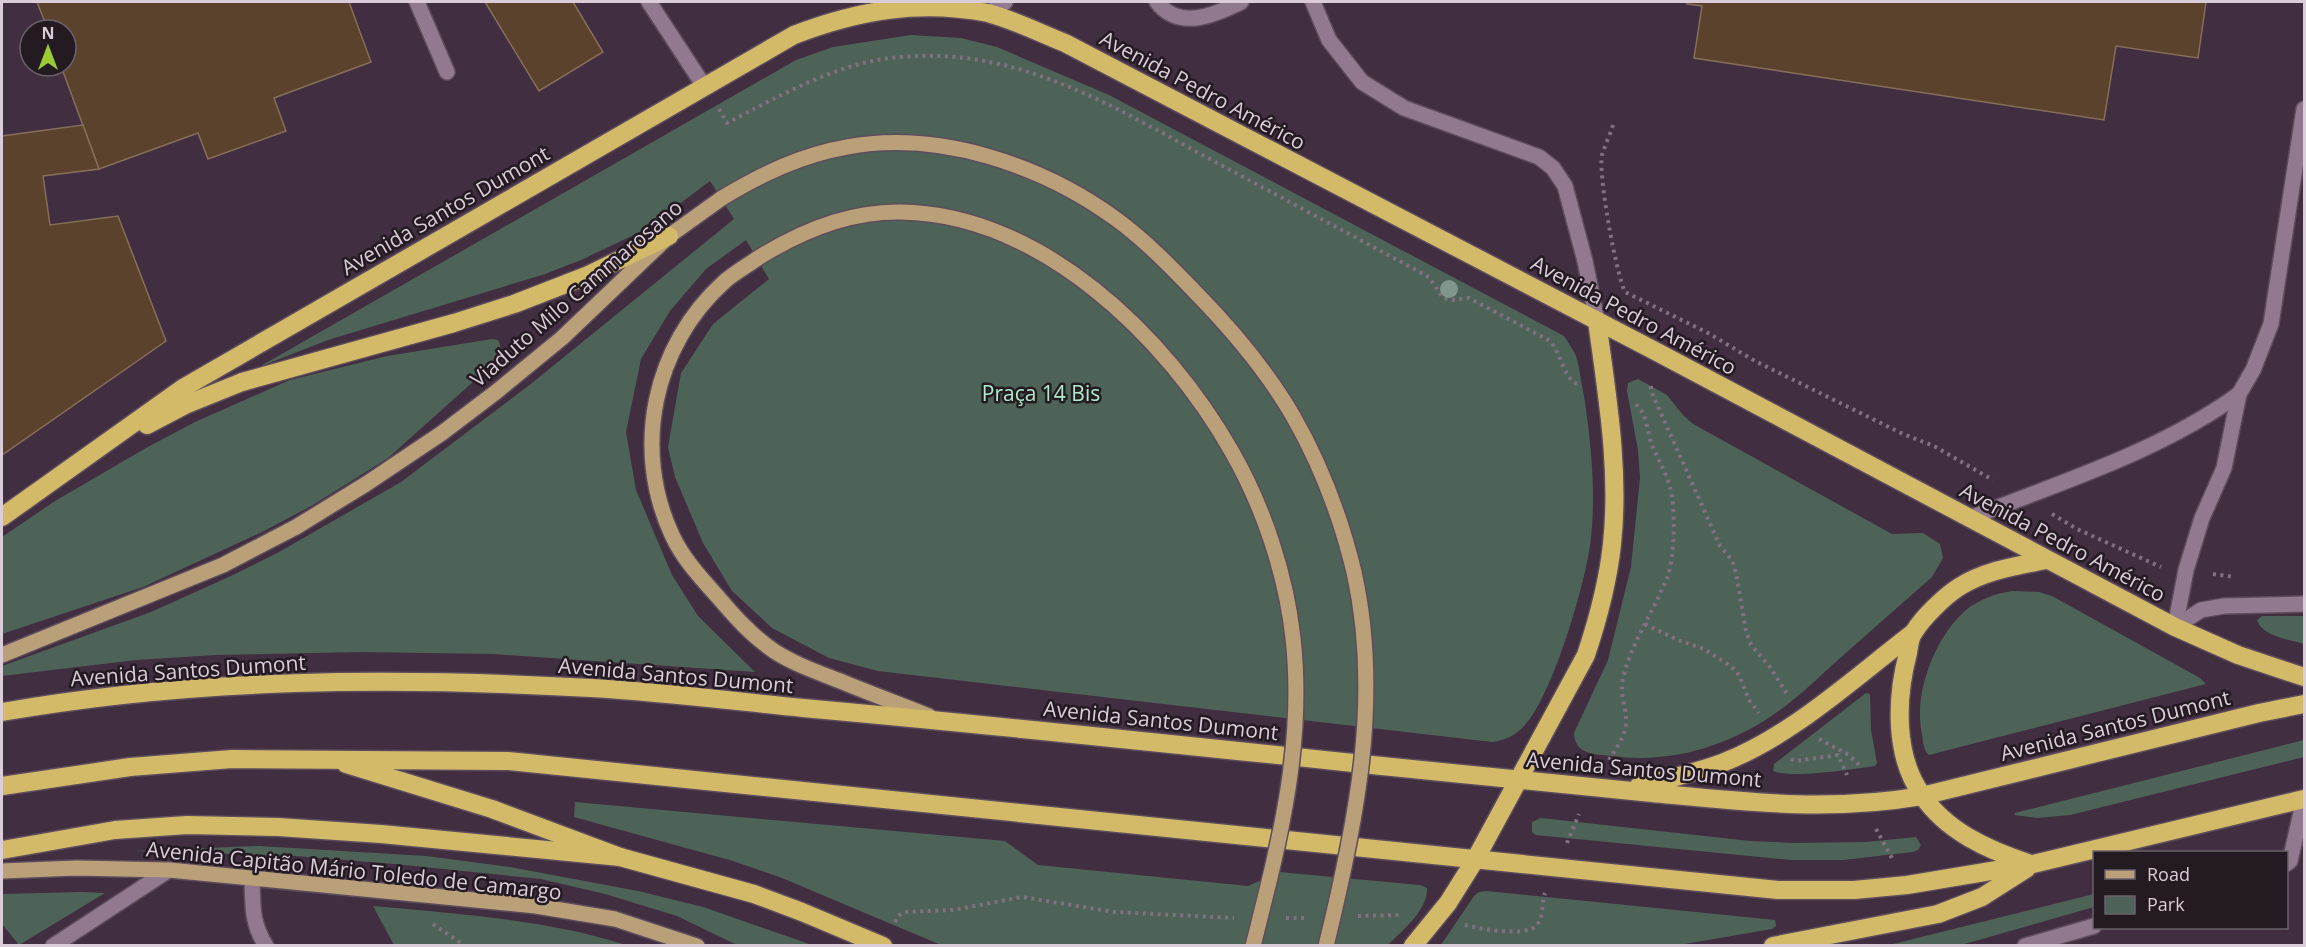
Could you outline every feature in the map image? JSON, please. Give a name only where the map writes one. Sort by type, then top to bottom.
[{"type":"highway","name":"Avenida Santos Dumont","points":[[2,517],[183,388],[795,35],[836,19],[890,7],[938,5]]},
{"type":"highway","name":"Avenida Pedro Américo","points":[[938,5],[989,13],[1065,43],[2175,627],[2238,655],[2304,677]]},
{"type":"highway","points":[[95,451],[185,405],[242,382],[514,304],[586,276],[669,236]]},
{"type":"highway","points":[[1413,945],[1437,920],[1475,860],[1586,655],[1606,585],[1612,544],[1614,500],[1613,449],[1597,321]]},
{"type":"highway","points":[[1627,791],[1722,763],[1752,749],[1805,716],[1913,633],[1944,599],[1959,587],[1979,576],[2003,568],[2046,560]]},
{"type":"highway","points":[[1913,633],[1901,678],[1900,706],[1902,742],[1911,773],[1922,796],[1945,819],[1969,838],[1992,851],[2032,864]]},
{"type":"highway","name":"Avenida Santos Dumont","points":[[2,712],[123,694],[234,685],[347,682],[594,688],[939,720],[1627,791],[1806,806],[1863,804],[1922,796],[2304,704]]},
{"type":"highway","points":[[327,758],[492,809],[620,857],[754,894],[882,945]]},
{"type":"highway","points":[[2,786],[153,765],[232,759],[508,761],[1778,890],[1854,890],[1907,885],[2032,864],[2304,799]]},
{"type":"highway","points":[[2,849],[115,830],[187,825],[278,827],[381,834],[620,857]]},
{"type":"highway","points":[[1773,945],[1938,914],[1982,897],[2032,864]]},
{"type":"main road","name":"Viaduto Milo Cammarosano","points":[[2,655],[224,565],[296,527],[366,484],[442,433],[562,338],[669,236],[722,198],[764,173],[806,156],[849,146],[894,143],[939,146],[986,156],[1058,184],[1116,219],[1154,250],[1227,325],[1262,368],[1298,426],[1319,466],[1335,508],[1354,573],[1363,628],[1367,684],[1365,740],[1350,840],[1326,945]]},
{"type":"main road","points":[[939,720],[802,666],[774,651],[747,630],[694,570],[673,536],[658,498],[652,459],[652,419],[660,380],[675,343],[697,310],[725,281],[758,258],[798,235],[824,224],[861,215],[899,212],[936,214],[973,222],[1039,252],[1074,275],[1119,311],[1179,373],[1208,412],[1233,453],[1254,497],[1271,542],[1284,589],[1293,636],[1297,685],[1296,733],[1292,764],[1281,829],[1253,945]]},
{"type":"main road","name":"Avenida Capitão Mário Toledo de Camargo","points":[[2,872],[76,868],[169,870],[536,906],[615,919],[697,945]]},
{"type":"street","points":[[417,2],[447,72]]},
{"type":"street","points":[[649,2],[704,86]]},
{"type":"street","points":[[989,13],[1005,2]]},
{"type":"street","points":[[1156,2],[1161,8],[1179,17],[1196,19],[1213,16],[1241,2]]},
{"type":"street","points":[[1313,2],[1329,40],[1362,82],[1404,108],[1539,157],[1552,168],[1565,186],[1585,261],[1597,321]]},
{"type":"street","points":[[2175,627],[2186,570],[2202,518],[2224,468],[2239,394],[2253,370],[2271,324],[2304,109]]},
{"type":"street","points":[[1970,518],[2156,444],[2209,416],[2239,394]]},
{"type":"street","points":[[2175,627],[2201,610],[2224,606],[2304,603]]},
{"type":"street","points":[[2288,862],[2304,799]]},
{"type":"street","points":[[53,945],[169,870]]},
{"type":"street","points":[[252,879],[253,917],[256,929],[266,945]]},
{"type":"street","points":[[2025,945],[2093,926]]},
{"type":"path","points":[[704,86],[727,123],[809,80],[863,64],[898,57],[936,56],[976,59],[1004,64],[1040,75],[1108,104],[1429,277],[1443,298],[1453,300],[1469,298],[1550,342],[1558,352],[1574,383],[1635,404],[1641,409],[1652,446],[1671,489],[1673,515],[1671,564],[1668,576],[1629,656],[1621,693],[1625,728],[1574,822],[1543,897],[1537,926],[1530,929],[1493,931],[1408,915],[1350,917]]},
{"type":"path","points":[[1613,125],[1602,157],[1605,197],[1617,264],[1625,292],[1708,333],[1755,361],[1862,415],[1934,446],[2077,529],[2157,567],[2242,578]]},
{"type":"path","points":[[1651,386],[1651,391],[1720,546],[1732,560],[1746,631],[1751,645],[1770,667],[1791,700]]},
{"type":"path","points":[[1645,624],[1678,640],[1704,649],[1732,667],[1749,700],[1765,720]]},
{"type":"path","points":[[1814,734],[1823,742],[1849,755],[1862,768]]},
{"type":"path","points":[[1787,754],[1795,761],[1838,755],[1907,885]]},
{"type":"path","points":[[882,945],[898,916],[905,912],[953,910],[1022,897],[1114,912],[1245,919]]},
{"type":"path","points":[[1280,918],[1315,917]]},
{"type":"green space","name":"Praça 14 Bis","points":[[911,35],[961,38],[997,47],[1109,95],[1564,336],[1577,361],[1587,413],[1593,485],[1591,538],[1583,581],[1567,637],[1546,691],[1535,712],[1521,729],[1510,737],[1492,742],[878,671],[829,658],[772,628],[732,591],[703,543],[675,477],[668,447],[681,373],[713,324],[769,279],[746,240],[706,269],[670,311],[641,359],[626,432],[636,490],[672,575],[698,616],[755,672],[493,654],[362,652],[215,655],[136,660],[2,676],[2,666],[151,612],[233,575],[279,552],[401,482],[532,383],[734,219],[710,181],[646,229],[581,260],[545,274],[328,340],[259,367],[796,60],[833,47]]},
{"type":"green space","points":[[492,339],[498,340],[500,344],[499,356],[493,364],[388,458],[313,505],[264,531],[143,587],[2,634],[2,537],[55,501],[195,422],[290,380],[387,356]]},
{"type":"green space","points":[[1638,379],[1667,395],[1693,424],[1892,534],[1923,533],[1940,544],[1943,558],[1932,577],[1803,692],[1761,723],[1741,734],[1700,750],[1634,758],[1587,752],[1578,746],[1574,733],[1608,660],[1631,567],[1640,478],[1638,450],[1627,391],[1628,383]]},
{"type":"green space","points":[[2013,591],[2039,592],[2052,596],[2200,678],[2206,684],[1929,755],[1923,742],[1920,718],[1921,701],[1929,667],[1936,650],[1955,621],[1966,610],[1988,597]]},
{"type":"green space","points":[[2262,616],[2304,616],[2304,644],[2264,630],[2257,620]]},
{"type":"green space","points":[[1866,693],[1870,694],[1871,730],[1877,763],[1875,766],[1807,774],[1773,771],[1774,764]]},
{"type":"green space","points":[[2304,740],[2304,757],[2070,815],[2037,818],[2014,815],[2015,813]]},
{"type":"green space","points":[[575,802],[1005,841],[1038,865],[1248,886],[1279,872],[1420,885],[1427,888],[1419,912],[1388,945],[941,945],[782,878],[733,861],[574,817]]},
{"type":"green space","points":[[1541,818],[1750,841],[1866,842],[1916,837],[1921,845],[1913,852],[1843,860],[1791,860],[1536,835],[1532,832],[1532,822]]},
{"type":"green space","points":[[259,846],[426,856],[510,867],[638,891],[703,907],[812,945],[737,945],[677,916],[605,894],[541,879],[295,856],[134,851]]},
{"type":"green space","points":[[1486,891],[1775,920],[1776,926],[1772,929],[1679,945],[1441,945],[1474,896]]},
{"type":"green space","points":[[105,893],[19,945],[2,924],[2,894]]},
{"type":"green space","points":[[2093,894],[2093,907],[1961,945],[1889,945]]},
{"type":"green space","points":[[373,906],[533,923],[626,945],[394,945]]},
{"type":"building","points":[[37,2],[349,2],[371,62],[274,98],[286,131],[208,159],[198,133],[99,169],[65,78],[78,78],[78,18],[43,18]]},
{"type":"building","points":[[485,2],[573,2],[603,52],[539,91]]},
{"type":"building","points":[[1688,2],[2206,2],[2198,58],[2116,46],[2104,120],[1694,58],[1702,6],[1687,4]]},
{"type":"building","points":[[83,125],[99,169],[43,176],[50,225],[118,216],[166,341],[2,455],[2,136]]}]
